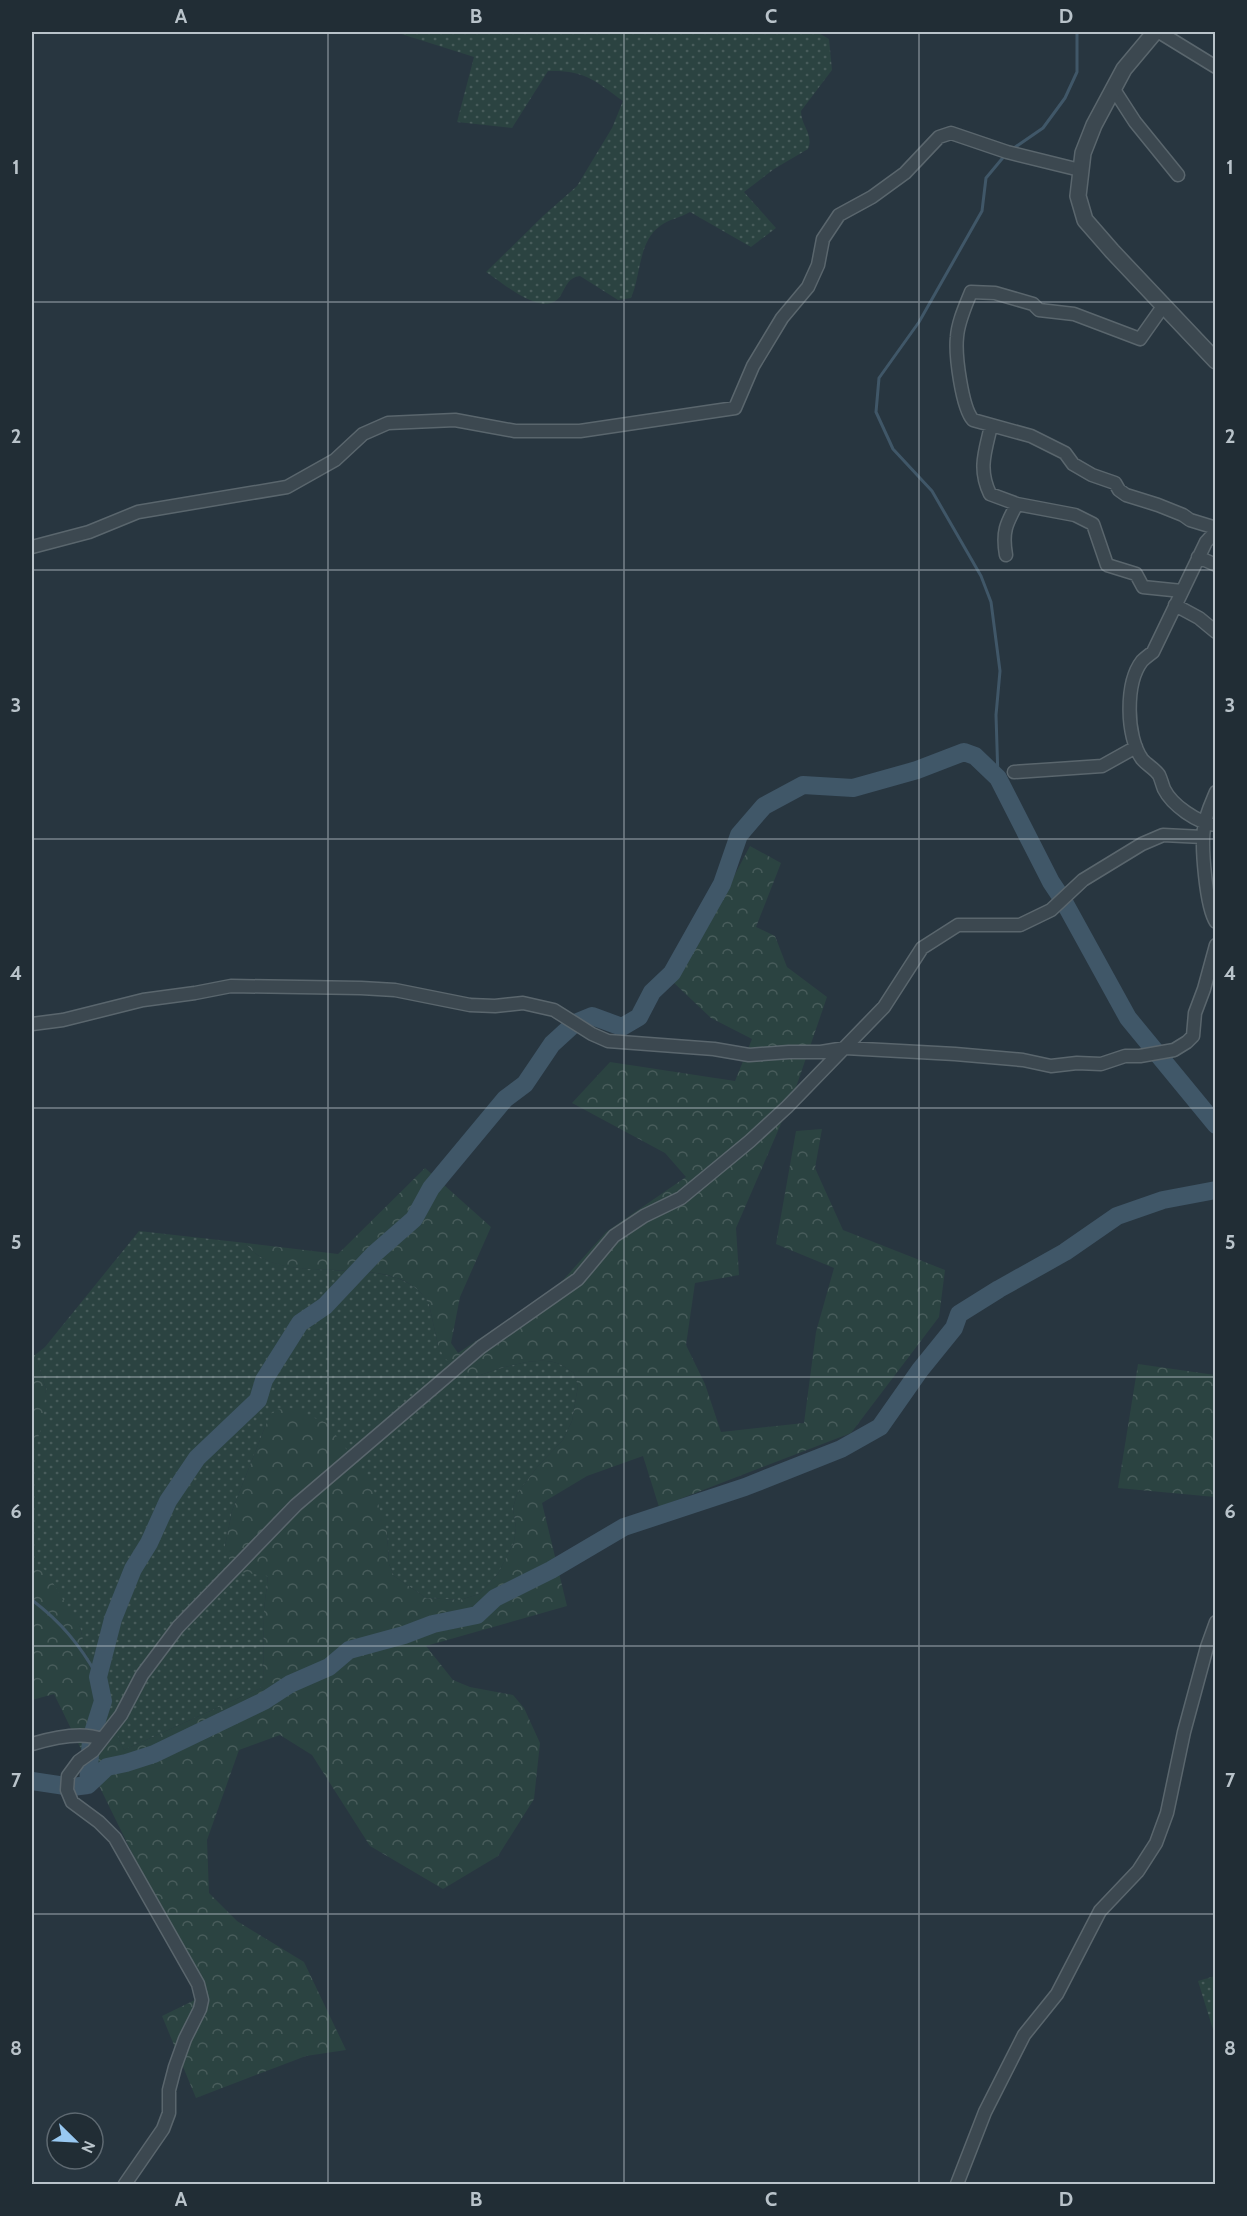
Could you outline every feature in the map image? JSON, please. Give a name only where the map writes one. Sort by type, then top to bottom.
[{"type":"street","points":[[1215,67],[1157,32],[1124,69],[1113,87],[1083,153],[1078,196],[1085,220],[1215,361]]},
{"type":"street","points":[[1113,87],[1136,122],[1178,175]]},
{"type":"street","points":[[32,547],[89,532],[138,512],[287,487],[335,460],[363,434],[388,423],[455,420],[515,431],[580,431],[735,408],[753,366],[782,318],[808,287],[818,265],[823,239],[839,215],[872,197],[905,173],[939,137],[951,133],[1007,152],[1080,170]]},
{"type":"street","points":[[1164,305],[1140,339],[1074,314],[1039,310],[1033,304],[994,293],[971,292],[959,323],[956,339],[969,416],[973,420],[1031,436],[1065,453],[1073,464],[1092,475],[1115,483],[1126,495],[1166,508],[1215,530],[1198,557],[1153,652],[1141,662],[1131,688],[1130,719],[1136,747],[1142,760],[1159,775],[1164,790],[1179,806],[1210,824]]},
{"type":"street","points":[[991,426],[983,458],[982,478],[990,494],[1017,504],[1075,515],[1093,524],[1107,565],[1136,574],[1143,587],[1182,591]]},
{"type":"street","points":[[1006,555],[1002,537],[1017,504]]},
{"type":"street","points":[[1198,557],[1215,565]]},
{"type":"street","points":[[1175,605],[1199,618],[1215,632]]},
{"type":"street","points":[[1014,772],[1102,766],[1136,747]]},
{"type":"street","points":[[1215,792],[1210,824],[1203,837],[1208,902],[1215,922]]},
{"type":"street","points":[[124,2184],[163,2129],[169,2113],[169,2090],[175,2067],[202,2001],[198,1984],[115,1838],[99,1822],[72,1802],[67,1790],[68,1776],[80,1761],[93,1751],[121,1715],[142,1675],[178,1627],[296,1505],[481,1347],[578,1279],[614,1236],[644,1215],[681,1198],[750,1141],[787,1107],[884,1007],[922,948],[958,925],[1020,925],[1051,910],[1083,880],[1142,844],[1163,835],[1203,837]]},
{"type":"street","points":[[32,1024],[63,1020],[143,1000],[231,986],[361,988],[395,990],[470,1005],[495,1006],[523,1003],[554,1010],[591,1034],[608,1041],[714,1049],[749,1055],[821,1052],[845,1048],[955,1054],[1023,1060],[1051,1066],[1101,1064],[1125,1056],[1140,1056],[1174,1050],[1187,1042],[1192,1036],[1195,1013],[1204,989],[1215,945]]},
{"type":"street","points":[[957,2184],[985,2112],[1024,2035],[1057,1994],[1100,1911],[1138,1871],[1156,1843],[1167,1813],[1184,1732],[1215,1622]]},
{"type":"street","points":[[32,1744],[79,1735],[92,1735],[101,1739]]},
{"type":"green space","points":[[395,32],[817,32],[829,39],[832,70],[801,111],[809,139],[808,149],[774,169],[744,192],[776,228],[751,247],[690,212],[663,224],[653,233],[644,250],[631,298],[618,300],[580,276],[570,280],[554,302],[545,304],[524,297],[486,272],[577,186],[612,128],[623,101],[588,78],[571,72],[548,71],[512,128],[457,122],[474,57]]},
{"type":"green space","points":[[750,846],[781,863],[756,927],[775,936],[787,967],[827,997],[793,1096],[736,1228],[739,1275],[695,1283],[686,1345],[705,1384],[721,1432],[804,1423],[816,1332],[834,1268],[776,1244],[796,1131],[822,1129],[815,1168],[843,1230],[945,1270],[939,1317],[851,1433],[659,1507],[643,1456],[587,1476],[542,1503],[567,1606],[426,1646],[453,1680],[470,1687],[513,1695],[524,1708],[540,1743],[534,1799],[498,1856],[443,1889],[370,1846],[312,1755],[280,1735],[239,1750],[207,1840],[209,1893],[237,1921],[304,1962],[346,2050],[306,2056],[196,2098],[162,2016],[205,1995],[162,1914],[54,1694],[32,1700],[32,1562],[45,1570],[80,1627],[94,1686],[124,1750],[263,1687],[264,1610],[268,1576],[233,1571],[225,1546],[232,1511],[265,1427],[271,1414],[276,1410],[290,1408],[327,1423],[372,1484],[387,1532],[389,1564],[394,1576],[426,1598],[460,1600],[479,1594],[498,1574],[514,1542],[516,1528],[513,1508],[517,1494],[538,1466],[563,1440],[572,1421],[578,1386],[574,1373],[557,1363],[538,1361],[516,1364],[474,1377],[444,1358],[438,1345],[429,1304],[413,1286],[391,1276],[284,1266],[262,1258],[246,1243],[338,1254],[425,1168],[491,1227],[460,1297],[451,1343],[458,1353],[556,1288],[606,1232],[686,1177],[665,1153],[572,1103],[610,1062],[735,1081],[752,1039],[711,1018],[673,982],[709,923]]},
{"type":"green space","points":[[139,1231],[246,1243],[262,1258],[284,1266],[392,1276],[413,1286],[429,1304],[438,1345],[474,1377],[516,1364],[548,1361],[559,1364],[574,1373],[578,1386],[572,1421],[563,1440],[538,1466],[517,1494],[513,1508],[516,1528],[514,1542],[498,1574],[479,1594],[460,1600],[426,1598],[394,1576],[389,1564],[387,1532],[265,1427],[232,1511],[225,1546],[268,1576],[264,1610],[263,1687],[124,1750],[94,1686],[80,1627],[32,1562],[32,1457],[46,1389],[35,1355],[45,1347]]},
{"type":"green space","points":[[32,1355],[35,1355],[46,1389],[42,1425],[32,1457]]},
{"type":"green space","points":[[1138,1364],[1215,1375],[1215,1497],[1118,1488]]},
{"type":"green space","points":[[1216,1976],[1215,2036],[1198,1981]]},
{"type":"waterway","points":[[1011,150],[1043,128],[1065,98],[1077,72],[1077,32]]},
{"type":"waterway","points":[[998,778],[996,715],[1000,671],[991,602],[981,576],[932,491],[893,449],[876,412],[879,378],[919,322],[982,211],[986,178],[1006,154]]},
{"type":"waterway","points":[[88,1785],[91,1739],[103,1701],[98,1677],[113,1619],[133,1569],[149,1543],[168,1501],[197,1458],[258,1400],[264,1380],[300,1323],[325,1306],[374,1254],[414,1219],[431,1188],[505,1099],[525,1084],[552,1044],[575,1023],[592,1016],[622,1027],[639,1017],[652,992],[672,973],[722,884],[739,835],[764,806],[803,785],[853,788],[917,770],[964,752],[975,756],[998,778],[1051,882],[1128,1018],[1216,1125]]},
{"type":"waterway","points":[[32,1781],[72,1787],[88,1785],[107,1767],[154,1754],[264,1701],[290,1684],[329,1667],[349,1650],[404,1635],[433,1624],[477,1615],[495,1598],[551,1570],[624,1527],[745,1487],[841,1449],[880,1427],[920,1370],[954,1328],[959,1314],[1065,1252],[1117,1216],[1163,1200],[1216,1190]]},
{"type":"waterway","points":[[32,1600],[69,1635],[98,1677]]}]
